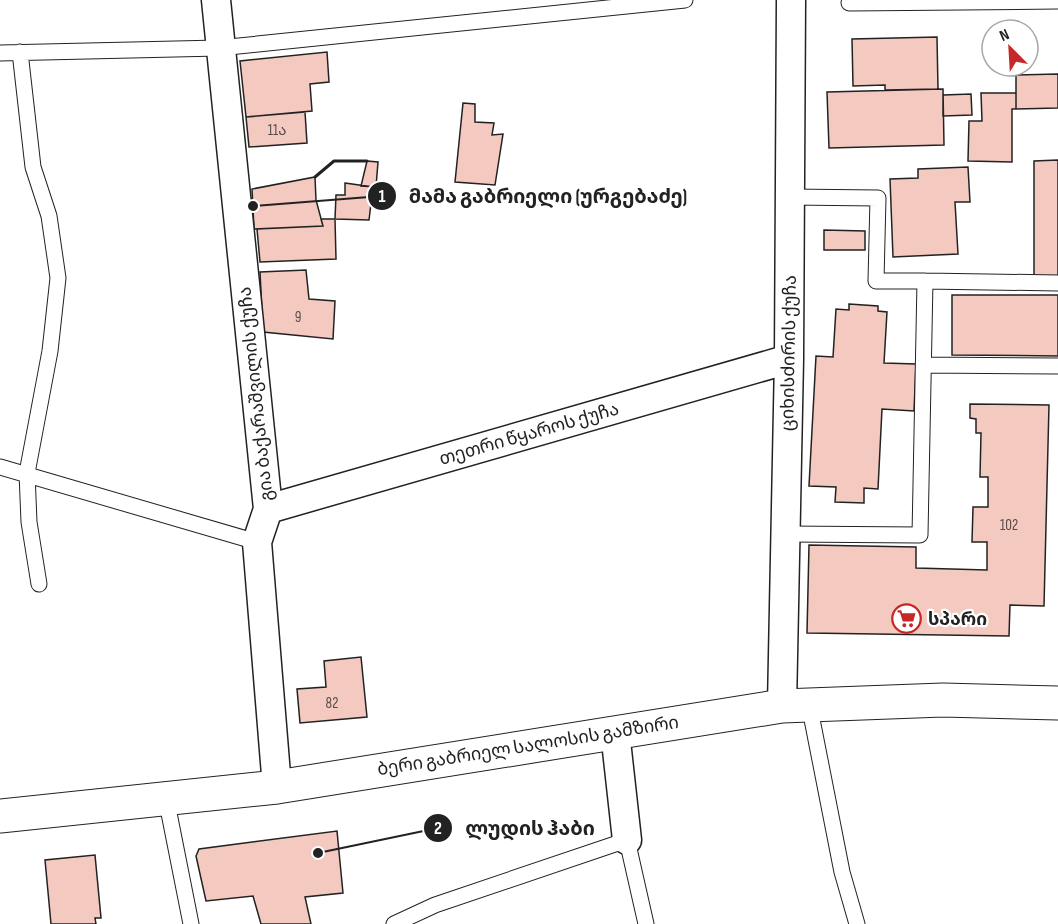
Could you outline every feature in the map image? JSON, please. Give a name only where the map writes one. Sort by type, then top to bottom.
[{"type":"main road","name":"ბერი გაბრიელ სალოსის გამზირი","points":[[0,816],[277,787],[795,705],[942,700],[1058,703]]},
{"type":"street","name":"გია ბაქარაშვილის ქუჩა","points":[[216,0],[219,48],[268,509],[257,542],[277,787]]},
{"type":"street","name":"ციხისძირის ქუჩა","points":[[791,0],[786,534],[795,705]]},
{"type":"street","name":"თეთრი წყაროს ქუჩა","points":[[268,509],[789,359]]},
{"type":"street","points":[[615,732],[627,840]]},
{"type":"lane","points":[[0,53],[219,48],[685,0]]},
{"type":"lane","points":[[849,3],[1058,1]]},
{"type":"lane","points":[[20,52],[33,167],[49,216],[58,278],[50,351],[27,473],[29,522],[39,584]]},
{"type":"lane","points":[[790,197],[878,198],[876,280],[1058,283]]},
{"type":"lane","points":[[786,534],[920,536],[925,282]]},
{"type":"lane","points":[[924,365],[1058,366]]},
{"type":"lane","points":[[0,467],[27,473],[257,542]]},
{"type":"lane","points":[[795,705],[857,924]]},
{"type":"lane","points":[[166,798],[191,924]]},
{"type":"lane","points":[[394,924],[435,905],[627,840],[646,924]]},
{"type":"building","points":[[937,37],[938,89],[885,90],[885,85],[853,86],[852,39]]},
{"type":"building","points":[[327,52],[329,82],[310,84],[312,111],[246,117],[240,61]]},
{"type":"building","points":[[1040,74],[1058,74],[1058,108],[1016,109],[1016,78],[1040,78]]},
{"type":"building","points":[[943,89],[944,145],[829,148],[827,92]]},
{"type":"building","points":[[981,93],[1016,93],[1016,109],[1012,109],[1012,162],[968,161],[969,121],[982,121]]},
{"type":"building","points":[[971,94],[972,115],[943,116],[943,95]]},
{"type":"building","points":[[463,103],[475,104],[475,122],[494,123],[492,135],[503,134],[495,185],[455,182]]},
{"type":"building","points":[[305,112],[307,143],[249,147],[246,117]]},
{"type":"building","points":[[1058,160],[1058,276],[1034,276],[1034,161]]},
{"type":"building","points":[[367,161],[378,162],[376,187],[361,186]]},
{"type":"building","points":[[968,167],[970,202],[955,202],[958,254],[893,257],[890,179],[918,178],[918,169]]},
{"type":"building","points":[[315,177],[316,200],[323,226],[254,229],[252,189]]},
{"type":"building","points":[[345,183],[373,187],[369,220],[335,219],[336,195],[345,195]]},
{"type":"building","points":[[321,219],[335,219],[336,259],[260,262],[257,229],[323,226]]},
{"type":"building","points":[[824,230],[865,231],[865,250],[824,250]]},
{"type":"building","points":[[306,270],[309,299],[335,301],[333,339],[263,332],[260,272]]},
{"type":"building","points":[[952,295],[1058,295],[1058,356],[952,355]]},
{"type":"building","points":[[849,304],[878,306],[878,311],[887,312],[884,363],[916,364],[914,411],[882,409],[878,489],[864,488],[864,503],[835,502],[836,487],[809,486],[816,356],[833,357],[836,309],[849,310]]},
{"type":"building","points":[[970,404],[1049,405],[1044,606],[1010,605],[1009,636],[807,633],[809,545],[916,547],[916,568],[987,570],[987,542],[972,542],[973,507],[988,507],[988,477],[980,477],[981,433],[976,433],[976,419],[970,418]]},
{"type":"building","points":[[361,657],[367,717],[300,723],[297,689],[326,687],[324,661]]},
{"type":"building","points":[[337,831],[343,893],[305,897],[311,924],[261,924],[253,896],[206,901],[196,856],[199,849]]},
{"type":"building","points":[[95,855],[101,918],[95,918],[96,924],[51,924],[45,860]]},
{"type":"wall","points":[[315,177],[334,161],[367,161]]},
{"type":"place","name":"მამა გაბრიელი (ურგებაძე)","points":[[253,206]]},
{"type":"place","name":"სპარი","points":[[907,619]]},
{"type":"place","name":"ლუდის ჰაბი","points":[[318,853]]}]
